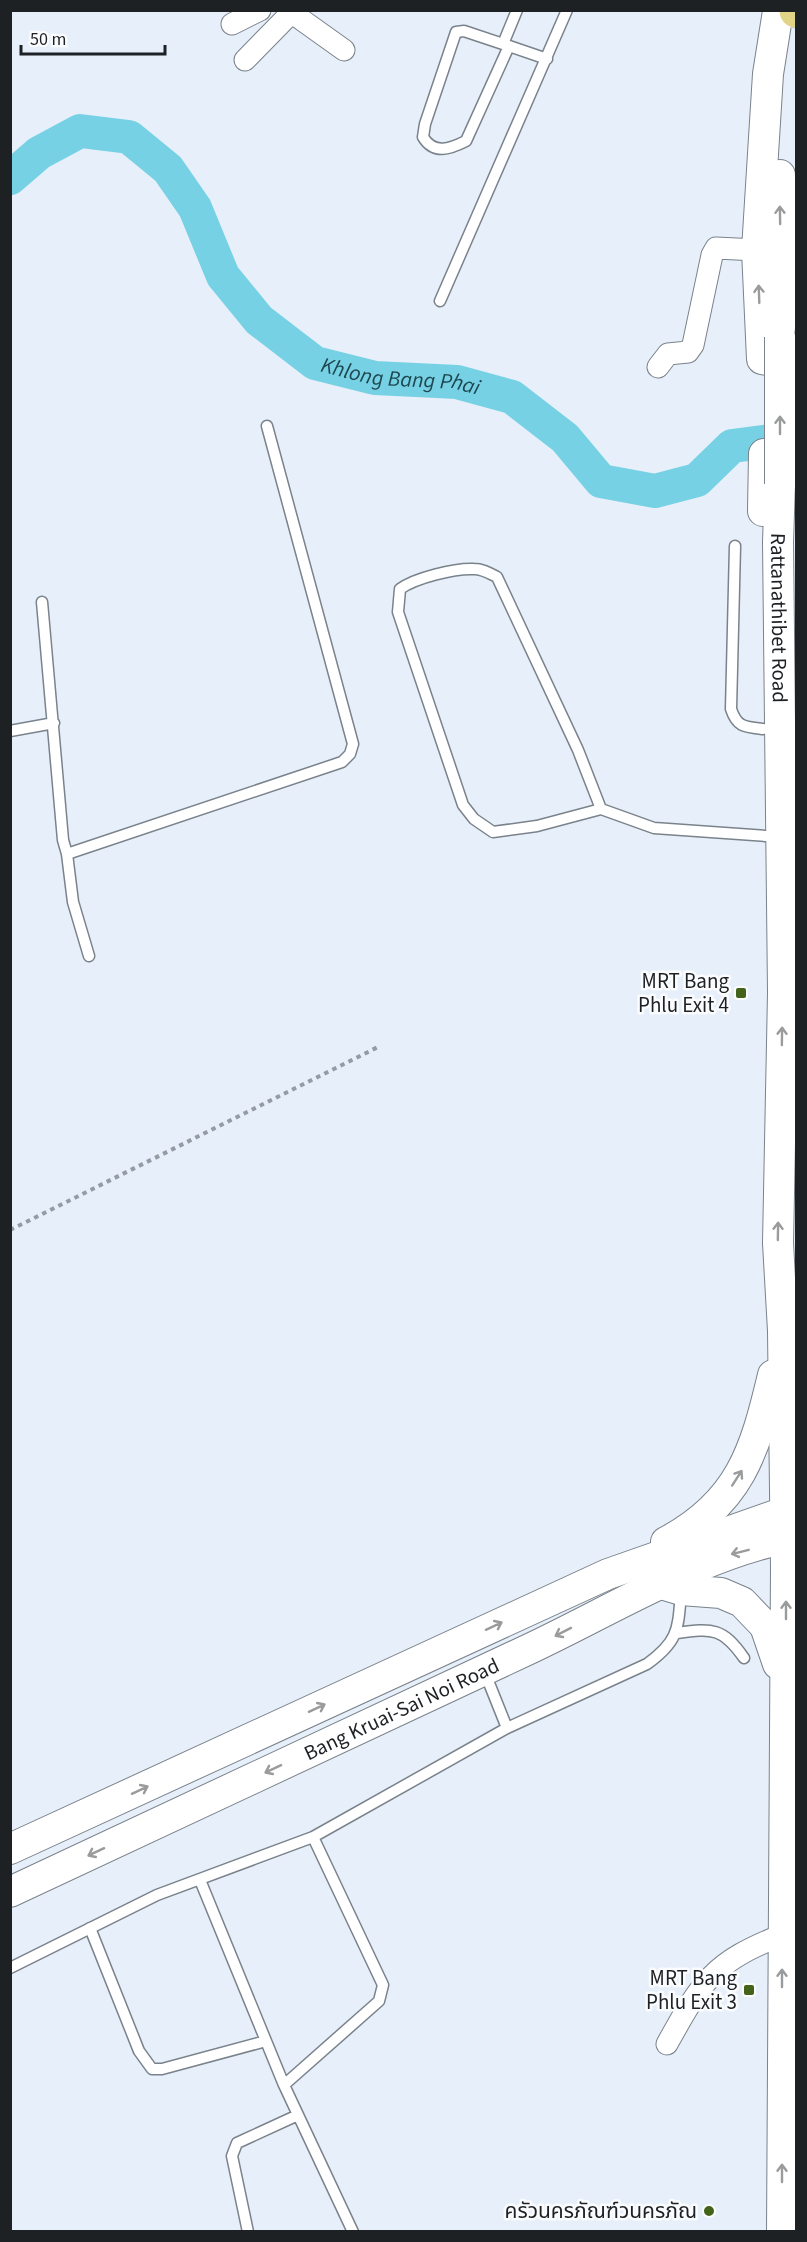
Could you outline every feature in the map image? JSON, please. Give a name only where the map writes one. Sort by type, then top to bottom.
[{"type":"main road","points":[[777,11],[768,74],[757,250],[762,359],[796,366]]},
{"type":"main road","name":"Rattanathibet Road","points":[[777,11],[780,337],[778,542],[783,993],[778,1267],[790,1320],[790,1524],[782,1935],[782,2232]]},
{"type":"main road","points":[[781,823],[763,796],[764,453],[796,457]]},
{"type":"main road","points":[[608,1574],[686,1532],[714,1508],[738,1479],[757,1440],[790,1320]]},
{"type":"main road","name":"Bang Kruai-Sai Noi Road","points":[[10,1849],[608,1574],[790,1524]]},
{"type":"main road","name":"Bang Kruai-Sai Noi Road","points":[[10,1892],[484,1671],[671,1587],[790,1524]]},
{"type":"main road","points":[[671,1587],[721,1593],[742,1602],[765,1626],[778,1657],[785,1739]]},
{"type":"main road","points":[[784,1816],[786,1801],[796,1773]]},
{"type":"street","points":[[232,24],[260,10]]},
{"type":"street","points":[[245,60],[289,12],[344,50]]},
{"type":"street","points":[[658,367],[668,354],[688,352],[693,345],[712,255],[716,248],[757,250]]},
{"type":"street","points":[[667,2044],[698,1989],[713,1974],[729,1960],[747,1949],[782,1935]]},
{"type":"lane","points":[[517,10],[506,45],[466,141],[444,149],[434,149],[427,144],[423,137],[424,124],[456,32],[464,31],[506,45],[547,58]]},
{"type":"lane","points":[[440,301],[567,10]]},
{"type":"lane","points":[[68,854],[342,762],[350,754],[352,744],[267,426]]},
{"type":"lane","points":[[735,546],[731,709],[735,722],[741,726],[763,729]]},
{"type":"lane","points":[[601,809],[578,750],[497,577],[473,568],[411,581],[400,589],[398,612],[464,804],[474,819],[493,832],[537,826],[601,809],[654,828],[781,823]]},
{"type":"lane","points":[[42,602],[63,840],[68,854],[73,903],[89,956]]},
{"type":"lane","points":[[10,732],[54,723]]},
{"type":"lane","points":[[10,1968],[157,1895],[313,1837],[507,1728],[647,1664],[666,1650],[677,1633],[671,1587]]},
{"type":"lane","points":[[677,1633],[697,1630],[714,1632],[730,1638],[744,1658]]},
{"type":"lane","points":[[484,1671],[507,1728]]},
{"type":"lane","points":[[285,2085],[380,2001],[383,1993],[383,1984],[313,1837]]},
{"type":"lane","points":[[200,1880],[298,2115],[353,2232]]},
{"type":"lane","points":[[90,1928],[139,2051],[152,2069],[162,2069],[266,2041]]},
{"type":"lane","points":[[248,2232],[232,2156],[237,2143],[298,2115]]},
{"type":"path","points":[[10,1230],[380,1046]]},
{"type":"waterway","name":"Khlong Bang Phai","points":[[10,178],[39,153],[80,131],[129,137],[168,169],[195,208],[223,276],[259,320],[315,363],[375,378],[457,382],[512,397],[565,438],[601,481],[655,491],[697,480],[732,446],[796,438]]},
{"type":"place","name":"MRT Bang Phlu Exit 4","points":[[741,993]]},
{"type":"place","name":"MRT Bang Phlu Exit 3","points":[[749,1990]]},
{"type":"place","name":"ครัวนครภัณฑ์วนครภัณ","points":[[709,2211]]}]
